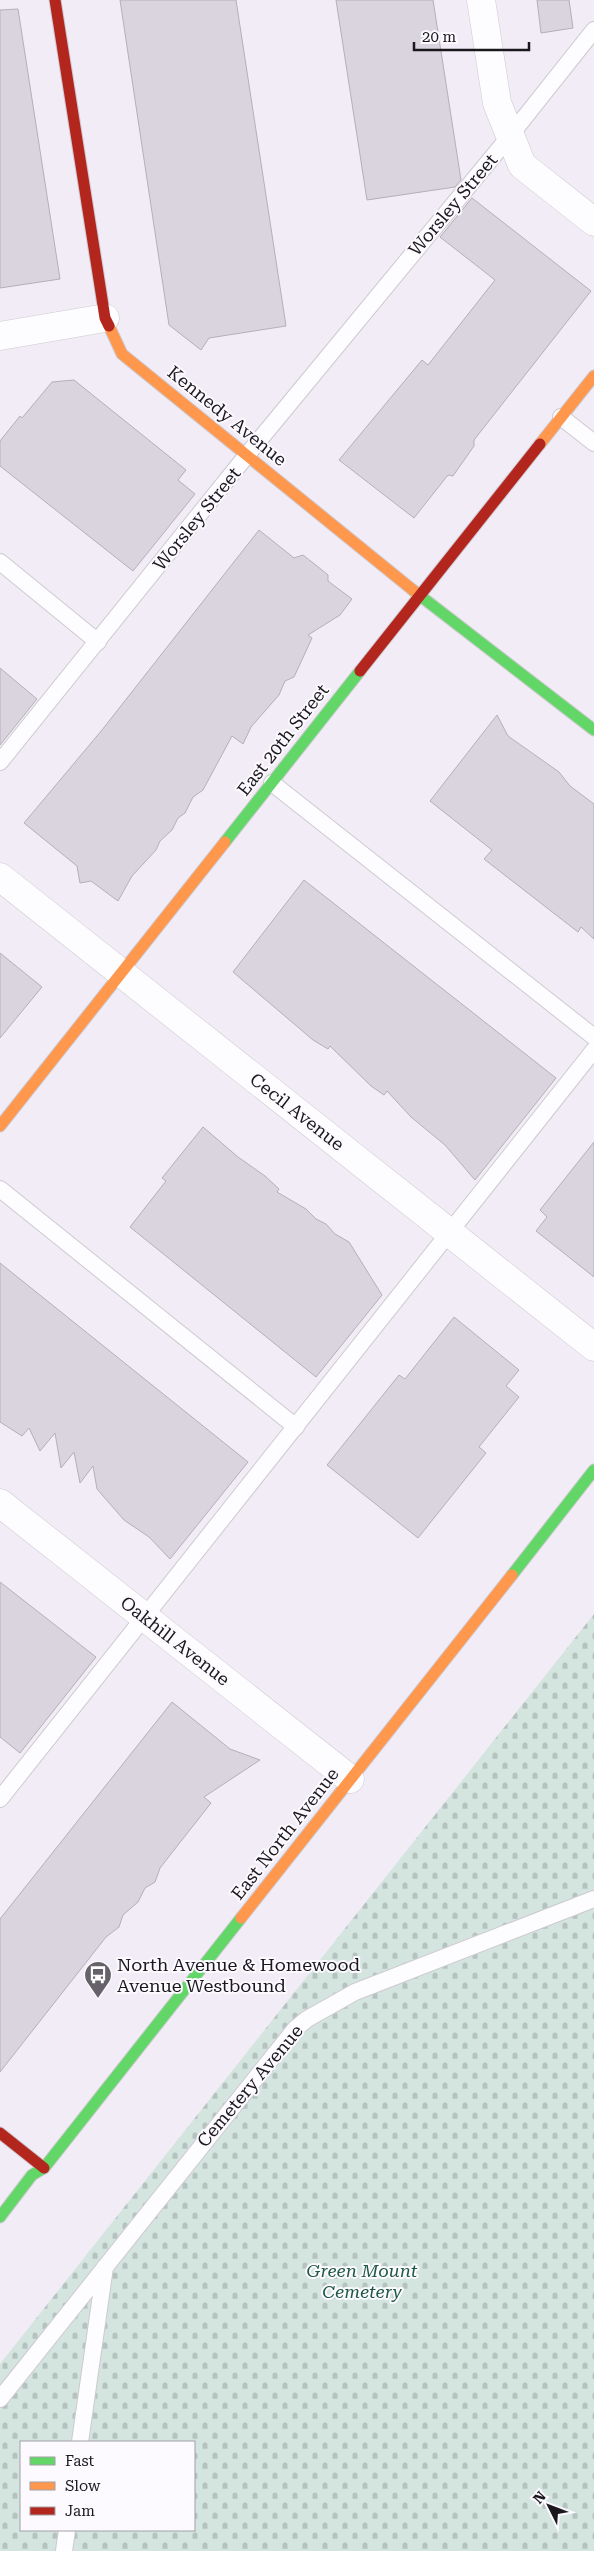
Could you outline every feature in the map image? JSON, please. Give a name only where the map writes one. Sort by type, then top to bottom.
[{"type":"street","name":"Kennedy Avenue","points":[[55,0],[105,318],[122,354],[420,596],[594,730]]},
{"type":"street","points":[[481,0],[497,103],[509,137],[522,165],[594,222]]},
{"type":"street","points":[[0,336],[105,318]]},
{"type":"street","name":"East 20th Street","points":[[0,1126],[594,376]]},
{"type":"street","name":"Cecil Avenue","points":[[0,877],[594,1346]]},
{"type":"street","name":"East North Avenue","points":[[0,2217],[32,2175],[44,2168],[594,1470]]},
{"type":"street","name":"Oakhill Avenue","points":[[0,1503],[350,1779]]},
{"type":"street","points":[[0,2133],[44,2168]]},
{"type":"lane","name":"Worsley Street","points":[[0,762],[247,455],[509,137],[594,30]]},
{"type":"lane","points":[[562,418],[594,443]]},
{"type":"lane","points":[[0,562],[98,642]]},
{"type":"lane","points":[[272,783],[594,1037]]},
{"type":"lane","points":[[0,1799],[594,1050]]},
{"type":"lane","points":[[0,1189],[296,1427]]},
{"type":"lane","name":"Cemetery Avenue","points":[[0,2399],[284,2040],[307,2019],[355,1992],[594,1899]]},
{"type":"lane","points":[[80,2441],[106,2265]]},
{"type":"lane","points":[[64,2551],[67,2531]]},
{"type":"green space","name":"Green Mount Cemetery","points":[[594,1614],[594,2551],[0,2551],[0,2364]]},
{"type":"building","points":[[120,0],[236,0],[286,326],[209,338],[201,350],[169,325]]},
{"type":"building","points":[[336,0],[433,0],[461,180],[455,187],[367,200]]},
{"type":"building","points":[[537,0],[569,0],[573,28],[541,33]]},
{"type":"building","points":[[18,9],[60,279],[0,288],[0,10]]},
{"type":"building","points":[[472,198],[591,291],[474,440],[474,446],[453,476],[448,475],[414,518],[339,460],[422,360],[428,365],[495,280],[440,237]]},
{"type":"building","points":[[74,380],[186,470],[178,480],[195,494],[133,571],[0,466],[0,441],[20,416],[22,418],[52,382]]},
{"type":"building","points":[[259,530],[294,558],[303,555],[328,575],[328,581],[352,599],[340,615],[308,635],[312,638],[294,677],[285,681],[279,695],[251,727],[243,744],[232,736],[203,790],[193,797],[185,813],[178,818],[172,830],[160,841],[156,850],[132,876],[118,901],[91,881],[80,883],[77,866],[24,823],[102,730]]},
{"type":"building","points":[[0,668],[37,699],[0,745]]},
{"type":"building","points":[[497,715],[508,736],[559,772],[570,786],[594,804],[594,939],[581,927],[578,932],[484,859],[492,850],[430,801]]},
{"type":"building","points":[[304,880],[556,1078],[475,1180],[445,1145],[411,1117],[387,1091],[384,1095],[371,1086],[330,1046],[328,1049],[313,1040],[233,972]]},
{"type":"building","points":[[0,953],[42,987],[0,1038]]},
{"type":"building","points":[[203,1127],[238,1157],[265,1176],[279,1189],[277,1192],[306,1209],[316,1219],[326,1224],[335,1234],[349,1242],[382,1295],[316,1377],[130,1227],[166,1181],[162,1178]]},
{"type":"building","points":[[594,1142],[594,1277],[536,1231],[547,1217],[540,1210]]},
{"type":"building","points":[[0,1263],[248,1462],[170,1559],[149,1537],[124,1520],[97,1489],[93,1466],[80,1483],[74,1452],[61,1468],[55,1433],[40,1451],[29,1428],[22,1436],[0,1422]]},
{"type":"building","points":[[454,1317],[519,1370],[506,1386],[519,1397],[479,1447],[486,1453],[418,1538],[327,1465],[399,1375],[405,1379]]},
{"type":"building","points":[[0,1582],[96,1657],[20,1753],[0,1737]]},
{"type":"building","points":[[172,1702],[230,1749],[260,1760],[204,1797],[211,1803],[160,1868],[155,1882],[145,1888],[138,1902],[123,1915],[119,1927],[106,1937],[0,2072],[0,1919]]},
{"type":"traffic: fast","points":[[414,591],[594,730]]},
{"type":"traffic: fast","points":[[225,842],[360,671]]},
{"type":"traffic: fast","points":[[512,1575],[594,1470]]},
{"type":"traffic: fast","points":[[0,2217],[32,2175],[44,2168],[241,1918]]},
{"type":"traffic: slow","points":[[109,326],[122,354],[414,591]]},
{"type":"traffic: slow","points":[[540,444],[594,376]]},
{"type":"traffic: slow","points":[[0,1126],[225,842]]},
{"type":"traffic: slow","points":[[241,1918],[512,1575]]},
{"type":"traffic: jam","points":[[55,0],[105,318],[109,326]]},
{"type":"traffic: jam","points":[[360,671],[540,444]]},
{"type":"traffic: jam","points":[[0,2133],[44,2168]]},
{"type":"place","name":"North Avenue & Homewood Avenue Westbound","points":[[98,1999]]}]
